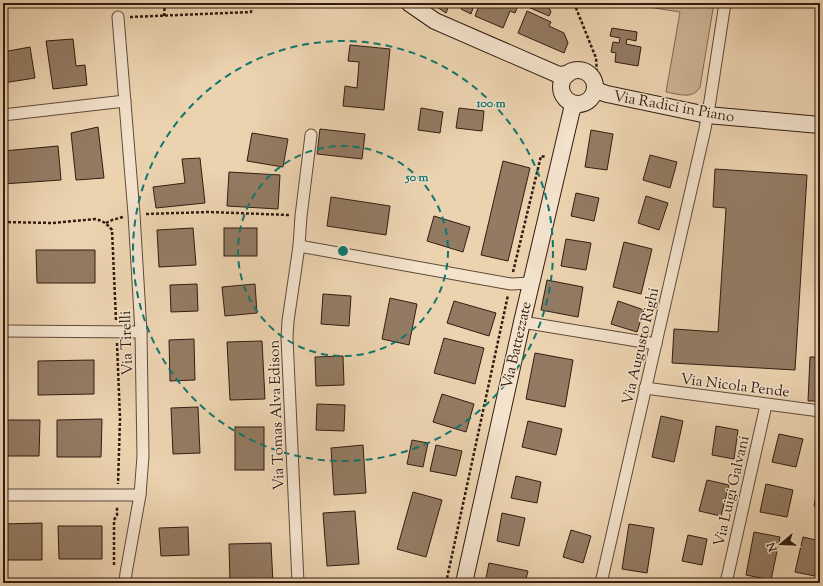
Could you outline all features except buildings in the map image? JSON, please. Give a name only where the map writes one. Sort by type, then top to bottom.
[{"type":"street","name":"Via Radici in Piano","points":[[409,3],[435,21],[563,77],[576,71],[583,72],[590,76],[597,88],[707,115],[820,125]]},
{"type":"street","name":"Via Augusto Righi","points":[[601,583],[705,129],[725,3]]},
{"type":"street","name":"Via Tirelli","points":[[118,17],[134,214],[141,332],[143,456],[140,495],[125,583]]},
{"type":"street","points":[[563,77],[561,86],[562,93],[573,105]]},
{"type":"street","name":"Via Radici in Piano","points":[[573,105],[587,102],[597,88]]},
{"type":"street","points":[[3,115],[124,101]]},
{"type":"street","name":"Via Battezzate","points":[[464,583],[522,322],[573,105]]},
{"type":"street","name":"Via Tomas Alva Edison","points":[[298,583],[287,337],[311,135]]},
{"type":"street","points":[[299,246],[510,284],[531,283]]},
{"type":"street","points":[[522,322],[656,344]]},
{"type":"street","points":[[3,331],[141,332]]},
{"type":"street","name":"Via Nicola Pende","points":[[645,388],[820,411]]},
{"type":"street","name":"Via Luigi Galvani","points":[[726,583],[766,405]]},
{"type":"street","points":[[3,495],[140,495]]},
{"type":"path","points":[[164,16],[165,3]]},
{"type":"path","points":[[118,17],[251,12],[252,3]]},
{"type":"path","points":[[574,3],[596,58],[597,88]]},
{"type":"path","points":[[106,223],[119,217],[134,214],[209,212],[301,216]]},
{"type":"path","points":[[3,222],[53,223],[100,220],[106,223],[112,230],[120,419],[117,515],[114,520],[114,566]]},
{"type":"shaded area","points":[[623,3],[714,3],[700,87],[697,91],[689,95],[666,92],[680,12]]}]
